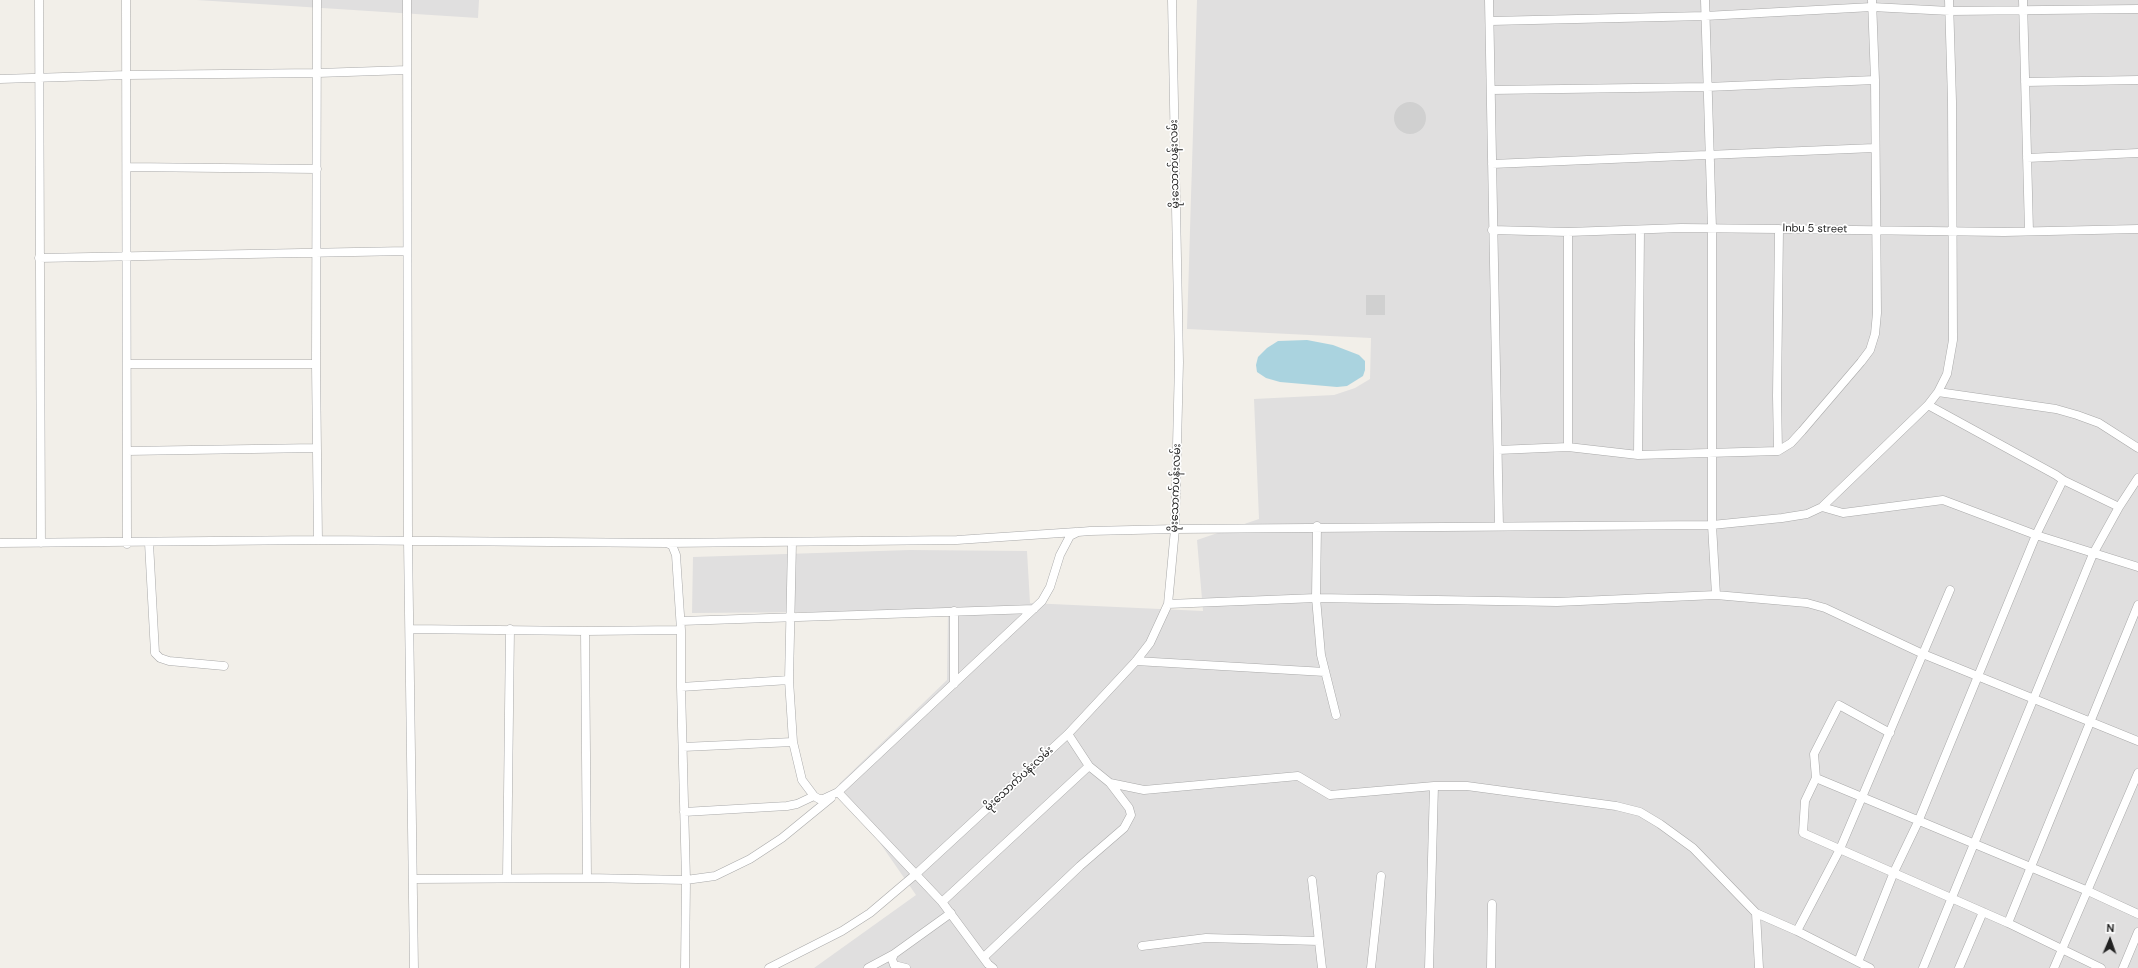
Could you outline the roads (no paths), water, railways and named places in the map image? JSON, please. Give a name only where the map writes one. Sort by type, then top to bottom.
[{"type":"street","points":[[39,0],[41,543]]},
{"type":"street","points":[[126,0],[127,544]]},
{"type":"street","points":[[317,0],[316,448],[318,540]]},
{"type":"street","points":[[407,0],[408,541],[414,879],[414,968]]},
{"type":"street","name":"မိုးသောက်ပန်းလမ်း","points":[[769,968],[848,928],[870,913],[916,874],[1068,734],[1136,661],[1150,643],[1168,604],[1175,529],[1179,362],[1172,0]]},
{"type":"street","points":[[1489,0],[1491,22],[1492,230],[1499,526]]},
{"type":"street","points":[[1705,0],[1712,228],[1711,453],[1712,525],[1716,595]]},
{"type":"street","points":[[0,543],[127,544],[318,540],[792,543],[957,540],[1078,532],[1317,526],[1712,525],[1806,514],[1822,507],[1928,405],[1938,392],[1947,374],[1953,340],[1952,100],[1949,0]]},
{"type":"street","points":[[2023,0],[2028,231]]},
{"type":"street","points":[[1491,22],[1705,16],[1872,4],[1950,11],[2138,9]]},
{"type":"street","points":[[1498,450],[1568,448],[1638,455],[1778,451],[1790,443],[1802,431],[1870,350],[1875,334],[1877,313],[1874,148],[1875,80],[1872,4]]},
{"type":"street","points":[[0,79],[406,70]]},
{"type":"street","points":[[1491,90],[1707,87],[1875,80]]},
{"type":"street","points":[[2025,82],[2138,80]]},
{"type":"street","points":[[1492,164],[1874,148]]},
{"type":"street","points":[[2027,158],[2138,153]]},
{"type":"street","points":[[127,167],[317,169]]},
{"type":"street","name":"Inbu 5 street","points":[[1492,230],[1568,232],[1712,228],[1952,231],[2138,229]]},
{"type":"street","points":[[1778,228],[1778,451]]},
{"type":"street","points":[[1638,455],[1640,230]]},
{"type":"street","points":[[1568,232],[1568,448]]},
{"type":"street","points":[[40,258],[316,254],[407,251]]},
{"type":"street","points":[[127,364],[316,364]]},
{"type":"street","points":[[1938,392],[2056,409],[2099,423],[2138,448]]},
{"type":"street","points":[[1928,405],[2063,480],[2119,506]]},
{"type":"street","points":[[127,451],[316,448]]},
{"type":"street","points":[[1923,968],[1950,898],[2069,615],[2092,554],[2119,506],[2138,478]]},
{"type":"street","points":[[1858,962],[1894,872],[1918,822],[2036,535],[2063,480]]},
{"type":"street","points":[[1822,507],[1843,513],[1943,500],[2036,535],[2092,554],[2138,567]]},
{"type":"street","points":[[1317,526],[1316,598],[1321,655],[1336,715]]},
{"type":"street","points":[[414,879],[587,878],[686,880],[715,876],[750,859],[782,838],[838,792],[1034,609],[1042,601],[1050,587],[1065,544],[1070,536],[1078,532]]},
{"type":"street","points":[[149,543],[155,653],[160,658],[169,661],[224,666]]},
{"type":"street","points":[[666,543],[672,545],[676,555],[681,630],[686,880],[685,968]]},
{"type":"street","points":[[792,543],[789,680],[793,742],[802,780],[814,796],[823,799],[838,792]]},
{"type":"street","points":[[1797,931],[1840,849],[1950,590]]},
{"type":"street","points":[[1168,604],[1316,598],[1557,602],[1716,595],[1808,603],[1825,608],[1923,654],[2138,741]]},
{"type":"street","points":[[2008,922],[2089,721],[2138,605]]},
{"type":"street","points":[[680,621],[954,610],[1034,609]]},
{"type":"street","points":[[954,610],[954,684]]},
{"type":"street","points":[[410,629],[585,631],[681,630]]},
{"type":"street","points":[[507,878],[510,629]]},
{"type":"street","points":[[585,631],[587,878]]},
{"type":"street","points":[[1136,661],[1325,672]]},
{"type":"street","points":[[681,687],[789,680]]},
{"type":"street","points":[[1890,733],[1839,705],[1814,754],[1816,778],[1805,802],[1803,833],[2008,922],[2101,968]]},
{"type":"street","points":[[838,792],[942,902],[988,964],[1080,866],[1124,828],[1131,815],[1129,808],[1110,783],[1089,766],[1068,734]]},
{"type":"street","points":[[683,747],[793,742]]},
{"type":"street","points":[[942,902],[1089,766]]},
{"type":"street","points":[[2054,968],[2138,772]]},
{"type":"street","points":[[1110,783],[1144,790],[1298,776],[1330,795],[1434,786],[1467,786],[1616,806],[1640,812],[1693,848],[1756,913],[1797,931],[1870,968]]},
{"type":"street","points":[[1816,778],[1918,822],[2088,891],[2138,914]]},
{"type":"street","points":[[1429,968],[1434,786]]},
{"type":"street","points":[[684,812],[787,806],[797,804],[814,796]]},
{"type":"street","points":[[1371,968],[1381,876]]},
{"type":"street","points":[[1312,880],[1322,968]]},
{"type":"street","points":[[1492,904],[1492,968]]},
{"type":"street","points":[[1959,968],[1983,912]]},
{"type":"street","points":[[868,968],[893,956],[951,913]]},
{"type":"street","points":[[1756,913],[1759,968]]},
{"type":"street","points":[[2123,968],[2138,932]]},
{"type":"street","points":[[1142,946],[1206,938],[1319,941]]},
{"type":"street","points":[[890,968],[893,956]]},
{"type":"street","points":[[893,956],[894,965],[906,968]]},
{"type":"water","points":[[1307,340],[1333,345],[1359,355],[1365,361],[1363,376],[1347,386],[1337,387],[1280,382],[1266,378],[1257,372],[1256,365],[1258,357],[1267,348],[1278,341]]}]
